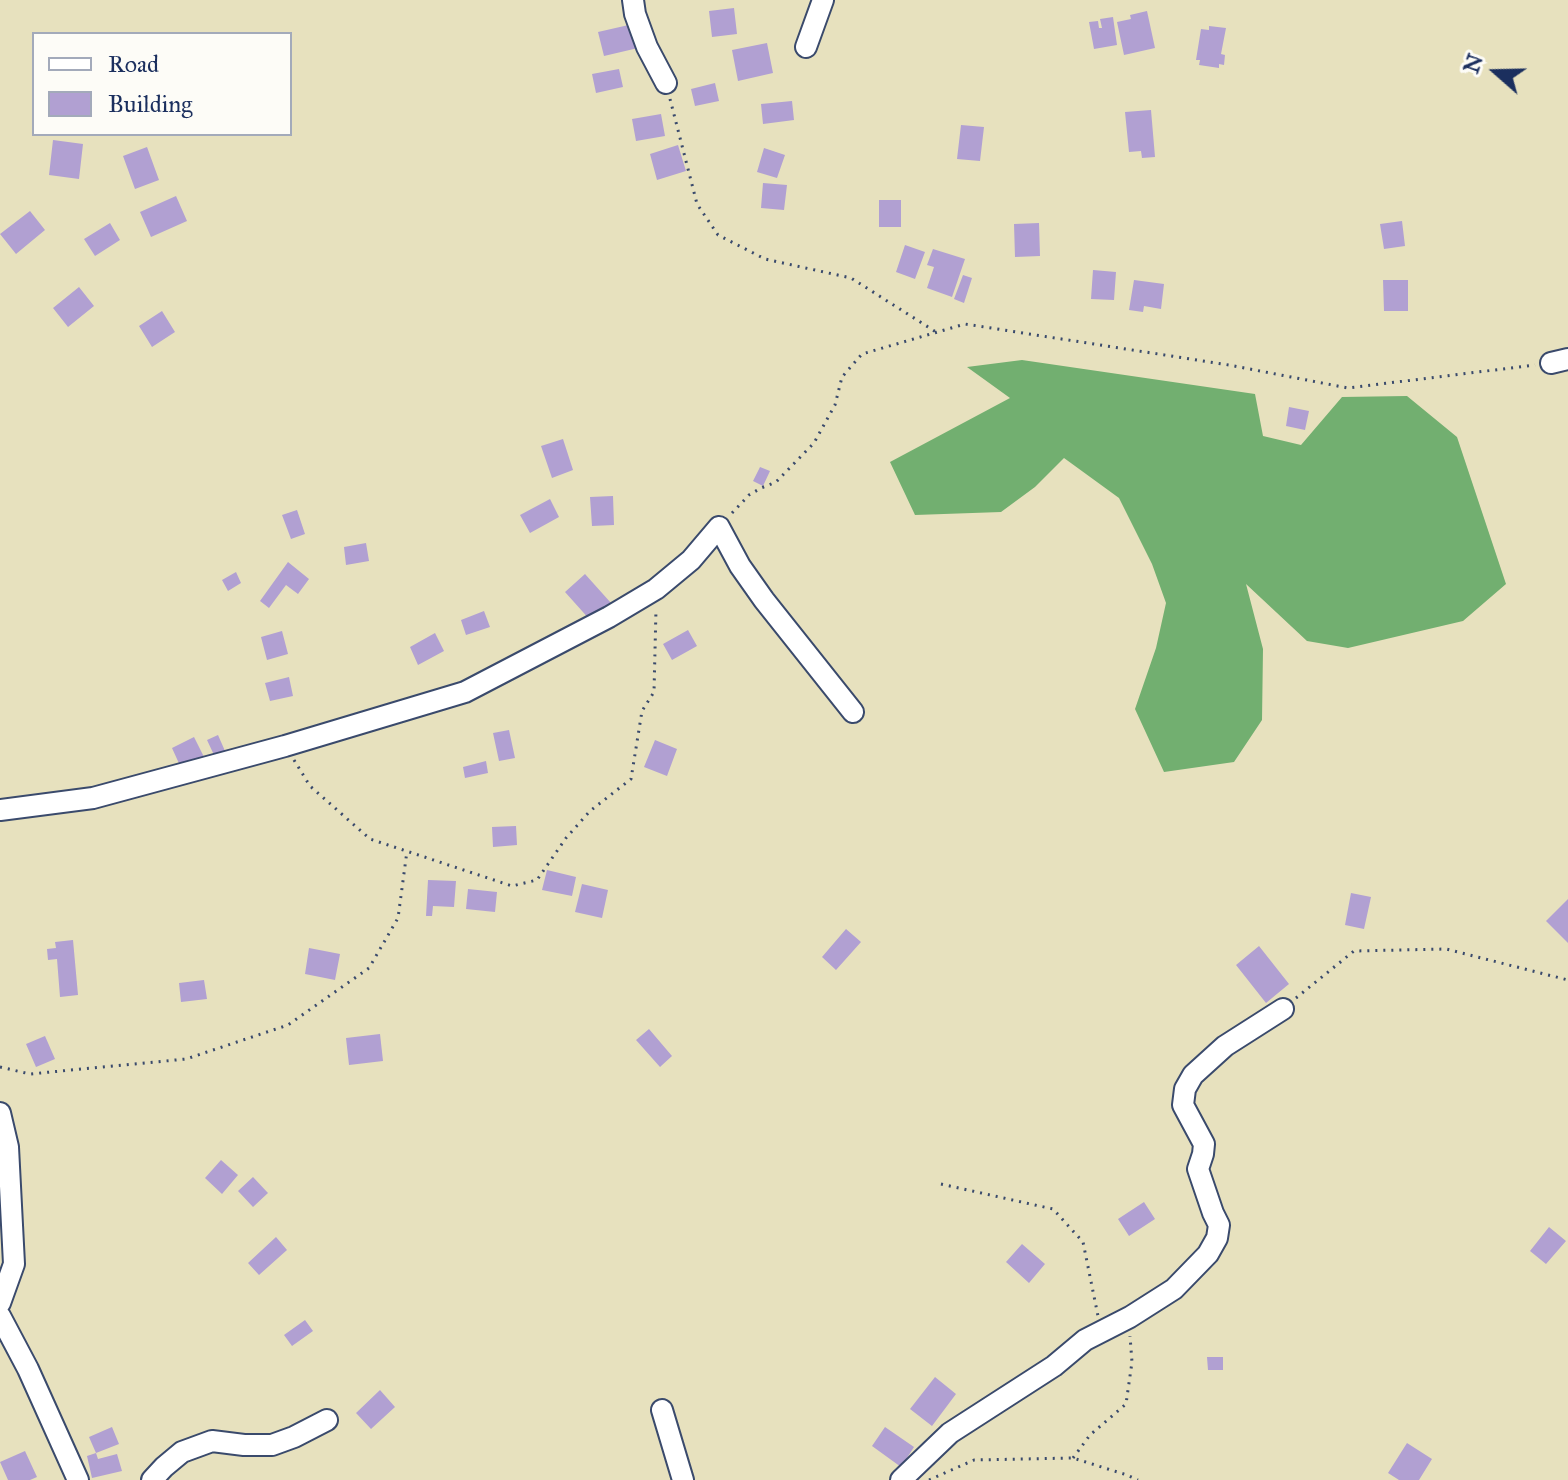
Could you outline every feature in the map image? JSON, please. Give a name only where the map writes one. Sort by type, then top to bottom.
[{"type":"street","points":[[633,0],[647,47],[666,83]]},
{"type":"street","points":[[806,47],[823,0]]},
{"type":"street","points":[[0,810],[93,798],[285,746],[465,692],[656,589],[691,560],[719,527],[740,566],[764,600],[853,712]]},
{"type":"street","points":[[901,1480],[950,1433],[1054,1366],[1085,1340],[1130,1317],[1174,1289],[1208,1254],[1217,1238],[1219,1225],[1198,1169],[1204,1144],[1183,1105],[1185,1089],[1193,1075],[1225,1046],[1283,1009]]},
{"type":"street","points":[[0,1113],[8,1147],[14,1264],[0,1303]]},
{"type":"street","points":[[0,1316],[28,1369],[78,1480]]},
{"type":"street","points":[[662,1410],[683,1480]]},
{"type":"street","points":[[152,1480],[182,1452],[212,1441],[272,1445],[327,1420]]},
{"type":"path","points":[[666,83],[697,204],[718,235],[765,259],[851,278],[936,332]]},
{"type":"path","points":[[719,527],[749,495],[776,482],[814,443],[835,405],[842,377],[862,354],[965,324],[1229,365],[1348,388],[1559,361]]},
{"type":"path","points":[[285,746],[310,786],[370,839],[512,886],[537,880],[566,838],[590,811],[631,779],[642,711],[654,692],[656,589]]},
{"type":"path","points":[[0,1067],[30,1074],[186,1059],[288,1025],[369,968],[398,918],[407,851]]},
{"type":"path","points":[[1283,1009],[1354,951],[1446,949],[1568,980]]},
{"type":"path","points":[[941,1184],[1053,1209],[1083,1242],[1100,1331]]},
{"type":"path","points":[[1073,1458],[1090,1435],[1126,1404],[1132,1362],[1130,1317]]},
{"type":"path","points":[[929,1480],[974,1460],[1073,1458],[1138,1480]]},
{"type":"green space","points":[[1022,360],[1255,394],[1263,436],[1301,445],[1342,397],[1407,396],[1457,437],[1506,584],[1463,621],[1348,648],[1307,641],[1246,584],[1263,649],[1262,720],[1234,762],[1164,772],[1135,709],[1156,648],[1166,603],[1152,564],[1119,498],[1064,458],[1035,487],[1001,512],[915,515],[890,462],[1010,398],[967,367]]},
{"type":"building","points":[[734,8],[737,34],[712,37],[709,11]]},
{"type":"building","points":[[1147,11],[1155,48],[1124,55],[1117,22]]},
{"type":"building","points":[[1113,17],[1117,45],[1094,49],[1089,22],[1098,21],[1099,28],[1102,28],[1100,19]]},
{"type":"building","points":[[633,24],[638,48],[604,56],[598,32]]},
{"type":"building","points":[[1209,26],[1226,28],[1221,54],[1225,55],[1224,65],[1219,64],[1219,68],[1199,65],[1200,60],[1196,60],[1201,29],[1209,30]]},
{"type":"building","points":[[767,43],[773,73],[738,81],[732,50]]},
{"type":"building","points":[[619,69],[623,87],[596,93],[592,74]]},
{"type":"building","points":[[715,83],[719,101],[695,106],[691,89]]},
{"type":"building","points":[[792,101],[794,120],[763,124],[761,104]]},
{"type":"building","points":[[1151,110],[1155,157],[1142,158],[1141,151],[1129,152],[1125,112]]},
{"type":"building","points":[[661,114],[665,136],[636,141],[632,119]]},
{"type":"building","points":[[961,125],[984,127],[980,161],[957,159]]},
{"type":"building","points":[[53,140],[83,144],[79,179],[49,175]]},
{"type":"building","points":[[678,145],[686,171],[657,180],[650,154]]},
{"type":"building","points":[[147,147],[159,180],[135,189],[123,156]]},
{"type":"building","points":[[764,148],[785,155],[777,178],[757,172]]},
{"type":"building","points":[[763,183],[787,185],[784,210],[761,208]]},
{"type":"building","points":[[176,196],[187,221],[151,237],[140,212]]},
{"type":"building","points":[[879,200],[901,200],[901,227],[879,227]]},
{"type":"building","points":[[30,211],[45,230],[16,254],[0,234]]},
{"type":"building","points":[[1402,221],[1405,246],[1384,249],[1380,224]]},
{"type":"building","points":[[110,223],[120,240],[95,256],[84,239]]},
{"type":"building","points":[[1039,223],[1040,256],[1015,257],[1014,224]]},
{"type":"building","points":[[905,245],[925,252],[915,279],[896,272]]},
{"type":"building","points":[[933,249],[965,259],[952,297],[927,288],[934,267],[927,265]]},
{"type":"building","points":[[1093,270],[1116,272],[1114,300],[1091,299]]},
{"type":"building","points":[[963,275],[972,278],[964,303],[954,299]]},
{"type":"building","points":[[1134,280],[1164,284],[1161,309],[1144,306],[1143,312],[1129,310]]},
{"type":"building","points":[[1383,280],[1408,280],[1408,311],[1384,311]]},
{"type":"building","points":[[79,287],[94,306],[68,327],[53,308]]},
{"type":"building","points":[[162,311],[175,332],[152,347],[139,326]]},
{"type":"building","points":[[1289,407],[1309,411],[1305,430],[1286,426]]},
{"type":"building","points":[[563,439],[573,470],[552,478],[541,446]]},
{"type":"building","points":[[760,467],[770,471],[763,486],[753,481]]},
{"type":"building","points":[[613,496],[614,525],[592,526],[590,497]]},
{"type":"building","points":[[550,499],[559,517],[530,533],[520,515]]},
{"type":"building","points":[[297,510],[305,534],[291,539],[282,515]]},
{"type":"building","points":[[366,543],[369,561],[346,565],[344,547]]},
{"type":"building","points":[[288,562],[309,579],[298,594],[286,585],[269,608],[260,601]]},
{"type":"building","points":[[236,572],[241,583],[228,591],[222,580]]},
{"type":"building","points":[[585,574],[611,603],[591,621],[565,592]]},
{"type":"building","points":[[484,611],[490,627],[466,635],[461,620]]},
{"type":"building","points":[[688,630],[697,646],[672,660],[663,644]]},
{"type":"building","points":[[282,631],[288,654],[267,660],[261,637]]},
{"type":"building","points":[[435,633],[444,651],[418,665],[410,647]]},
{"type":"building","points":[[289,677],[293,696],[270,701],[265,683]]},
{"type":"building","points":[[509,730],[515,758],[499,761],[493,733]]},
{"type":"building","points":[[218,735],[225,751],[214,755],[207,740]]},
{"type":"building","points":[[194,737],[205,759],[182,770],[172,748]]},
{"type":"building","points":[[655,740],[677,749],[667,776],[644,767]]},
{"type":"building","points":[[486,761],[488,773],[465,778],[463,767]]},
{"type":"building","points":[[516,826],[517,845],[493,847],[492,827]]},
{"type":"building","points":[[547,870],[576,877],[572,896],[542,890]]},
{"type":"building","points":[[428,880],[456,881],[454,907],[433,906],[432,916],[426,916]]},
{"type":"building","points":[[582,884],[608,890],[602,918],[575,912]]},
{"type":"building","points":[[468,889],[497,892],[495,912],[466,909]]},
{"type":"building","points":[[1351,893],[1371,897],[1364,929],[1345,925]]},
{"type":"building","points":[[1568,899],[1568,943],[1546,921]]},
{"type":"building","points":[[846,929],[861,942],[836,970],[822,957]]},
{"type":"building","points":[[73,940],[78,995],[60,997],[57,959],[48,960],[47,949],[56,948],[55,942]]},
{"type":"building","points":[[1259,946],[1289,984],[1266,1003],[1236,965]]},
{"type":"building","points":[[309,948],[340,954],[335,980],[305,974]]},
{"type":"building","points":[[204,980],[207,999],[181,1002],[179,983]]},
{"type":"building","points":[[649,1029],[672,1056],[660,1067],[636,1040]]},
{"type":"building","points":[[380,1034],[383,1061],[349,1065],[346,1038]]},
{"type":"building","points":[[45,1036],[55,1059],[36,1067],[26,1044]]},
{"type":"building","points":[[221,1160],[238,1175],[222,1194],[205,1178]]},
{"type":"building","points":[[253,1177],[268,1193],[253,1207],[238,1191]]},
{"type":"building","points":[[1144,1202],[1155,1219],[1129,1236],[1118,1219]]},
{"type":"building","points":[[1549,1227],[1566,1241],[1546,1264],[1530,1251]]},
{"type":"building","points":[[276,1237],[287,1250],[259,1275],[248,1263]]},
{"type":"building","points":[[1022,1244],[1045,1264],[1029,1283],[1006,1262]]},
{"type":"building","points":[[305,1320],[313,1331],[292,1346],[284,1335]]},
{"type":"building","points":[[1207,1357],[1223,1357],[1223,1370],[1208,1370]]},
{"type":"building","points":[[935,1377],[956,1394],[932,1426],[910,1409]]},
{"type":"building","points":[[380,1390],[395,1407],[371,1429],[356,1413]]},
{"type":"building","points":[[112,1427],[119,1444],[96,1453],[89,1437]]},
{"type":"building","points":[[885,1427],[914,1447],[901,1467],[872,1446]]},
{"type":"building","points":[[1407,1443],[1432,1459],[1419,1480],[1399,1480],[1388,1473]]},
{"type":"building","points":[[25,1451],[37,1477],[8,1480],[0,1462]]},
{"type":"building","points":[[96,1453],[98,1459],[117,1454],[122,1471],[92,1478],[87,1456]]}]
